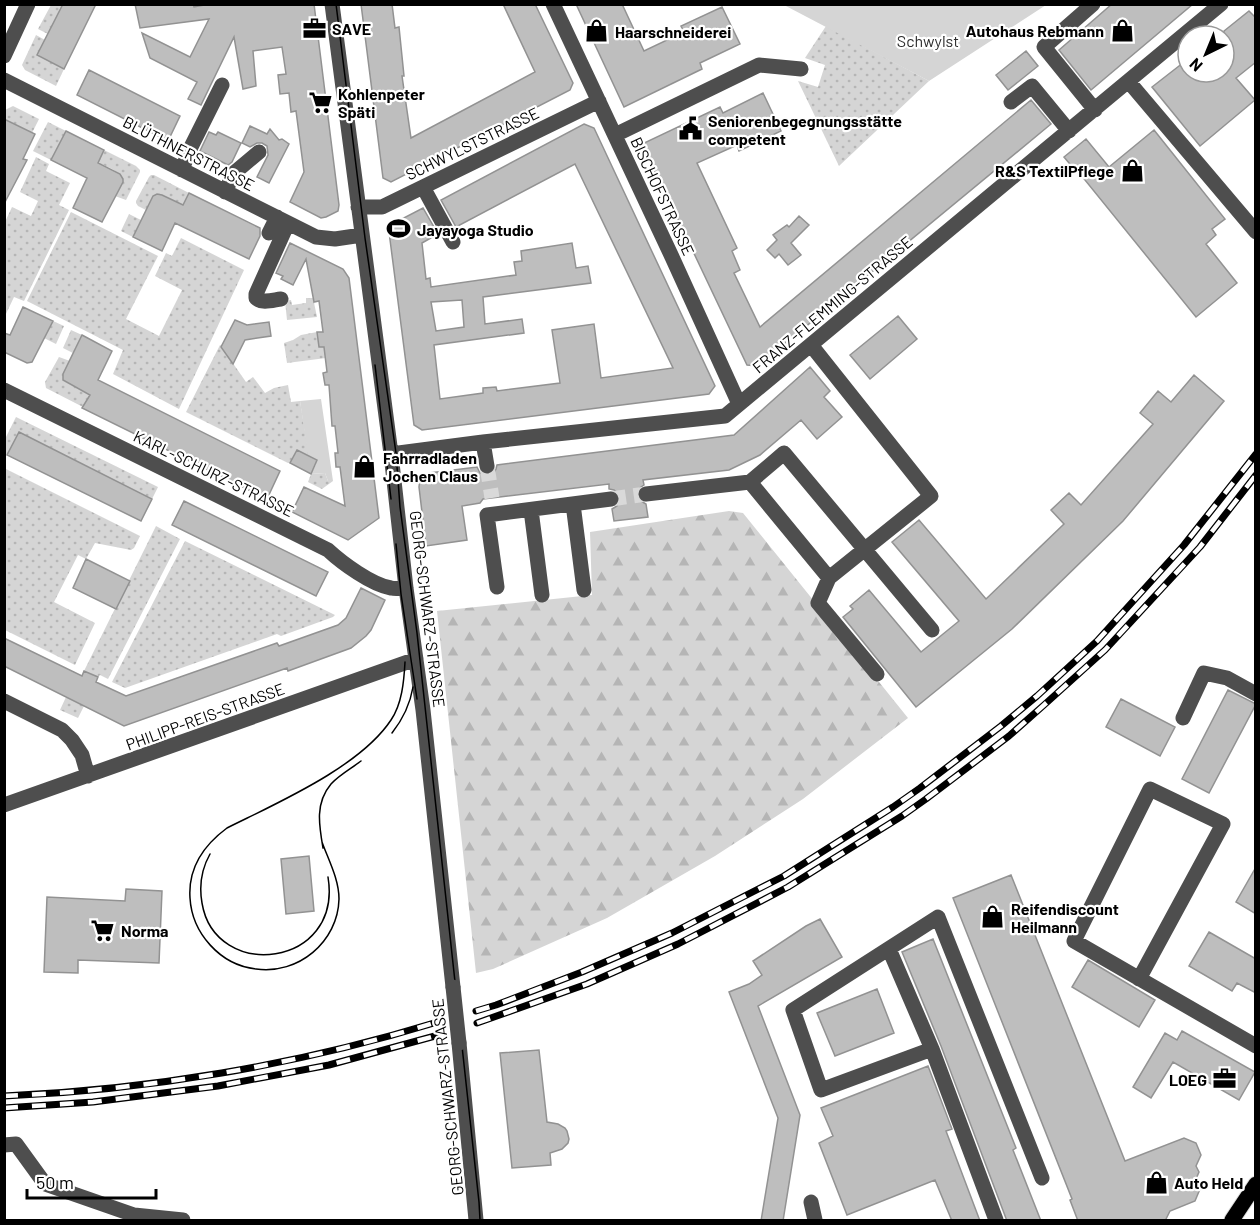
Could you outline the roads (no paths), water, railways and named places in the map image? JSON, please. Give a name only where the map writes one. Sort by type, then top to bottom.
[{"type":"main road","points":[[1234,1220],[1256,1184]]},
{"type":"street","points":[[4,56],[28,4]]},
{"type":"street","name":"GEORG-SCHWARZ-STRASSE","points":[[332,4],[428,746],[476,1221]]},
{"type":"street","name":"BISCHOFSTRASSE","points":[[553,4],[740,404]]},
{"type":"street","points":[[1093,4],[1044,47],[1095,110]]},
{"type":"street","name":"FRANZ-FLEMMING-STRASSE","points":[[391,454],[726,416],[1129,82],[1211,8]]},
{"type":"street","points":[[615,135],[759,65],[801,69]]},
{"type":"street","name":"BLÜTHNERSTRASSE","points":[[4,80],[316,237],[335,239],[362,235]]},
{"type":"street","points":[[1129,82],[1256,232]]},
{"type":"street","points":[[182,170],[222,85]]},
{"type":"street","points":[[1011,102],[1032,86],[1069,131]]},
{"type":"street","name":"SCHWYLSTSTRASSE","points":[[358,207],[382,207],[599,100]]},
{"type":"street","points":[[225,192],[234,173],[259,152]]},
{"type":"street","points":[[423,187],[453,242]]},
{"type":"street","points":[[269,233],[282,220]]},
{"type":"street","points":[[281,299],[262,301],[256,298],[256,294],[282,220]]},
{"type":"street","points":[[811,345],[931,496],[829,578],[818,603],[877,674]]},
{"type":"street","name":"KARL-SCHURZ-STRASSE","points":[[4,390],[328,549],[334,556],[371,582],[392,589],[406,588]]},
{"type":"street","points":[[483,442],[487,466]]},
{"type":"street","points":[[646,494],[750,482],[784,453],[932,630]]},
{"type":"street","points":[[750,482],[829,578]]},
{"type":"street","points":[[492,498],[493,514]]},
{"type":"street","points":[[497,587],[488,515],[611,500]]},
{"type":"street","points":[[573,504],[584,590]]},
{"type":"street","points":[[531,510],[542,595]]},
{"type":"street","name":"PHILIPP-REIS-STRASSE","points":[[4,805],[416,659]]},
{"type":"street","points":[[1183,718],[1204,673],[1227,678],[1256,694]]},
{"type":"street","points":[[4,702],[62,730],[82,755],[88,776]]},
{"type":"street","points":[[1139,979],[1223,824],[1150,789],[1074,941],[1139,979],[1256,1046]]},
{"type":"street","points":[[932,1049],[821,1090],[793,1010],[938,917],[1042,1178]]},
{"type":"street","points":[[889,949],[932,1049],[996,1221]]},
{"type":"street","points":[[4,1145],[16,1144],[45,1184],[134,1215],[183,1221]]},
{"type":"street","points":[[811,1202],[815,1221]]},
{"type":"tunnel","points":[[487,466],[492,498]]},
{"type":"tunnel","points":[[611,499],[646,494]]},
{"type":"tram line","points":[[336,4],[365,238],[396,453],[400,507],[417,633],[480,1220]]},
{"type":"tram line","points":[[375,365],[391,499]]},
{"type":"tram line","points":[[396,544],[417,699]]},
{"type":"tram line","points":[[322,842],[335,877],[339,899],[332,929],[313,952],[287,967],[256,969],[231,961],[210,945],[196,923],[190,898],[192,877],[199,858],[211,842],[227,828],[316,782],[339,768],[377,737],[398,707],[405,662]]},
{"type":"tram line","points":[[392,733],[406,712],[413,687]]},
{"type":"tram line","points":[[323,848],[320,823],[322,799],[334,781],[361,761]]},
{"type":"tram line","points":[[210,854],[203,872],[201,890],[202,903],[212,928],[229,945],[252,953],[276,954],[298,946],[316,931],[327,907],[328,877]]},
{"type":"railway","points":[[476,1011],[582,972],[672,933],[784,876],[920,788],[1001,726],[1097,641],[1184,545],[1256,454]]},
{"type":"railway","points":[[477,1023],[587,984],[678,944],[788,887],[902,816],[1009,736],[1105,650],[1200,547],[1256,475]]},
{"type":"railway","points":[[4,1096],[113,1088],[222,1073],[329,1051],[434,1023]]},
{"type":"railway","points":[[4,1108],[93,1102],[218,1086],[329,1065],[435,1036]]},
{"type":"place","name":"SAVE","points":[[314,28]]},
{"type":"place","name":"Autohaus Rebmann","points":[[1122,30]]},
{"type":"place","name":"Haarschneiderei","points":[[597,31]]},
{"type":"place","name":"Kohlenpeter Späti","points":[[320,102]]},
{"type":"place","name":"Seniorenbegegnungsstätte competent","points":[[690,129]]},
{"type":"place","name":"R&S TextilPflege","points":[[1132,170]]},
{"type":"place","name":"Jayayoga Studio","points":[[399,229]]},
{"type":"place","name":"Fahrradladen Jochen Claus","points":[[365,466]]},
{"type":"place","name":"Reifendiscount Heilmann","points":[[993,917]]},
{"type":"place","name":"Norma","points":[[103,930]]},
{"type":"place","name":"LOEG","points":[[1225,1079]]},
{"type":"place","name":"Auto Held","points":[[1156,1182]]},
{"type":"park label","name":"Schwylst","points":[[928,40]]}]
